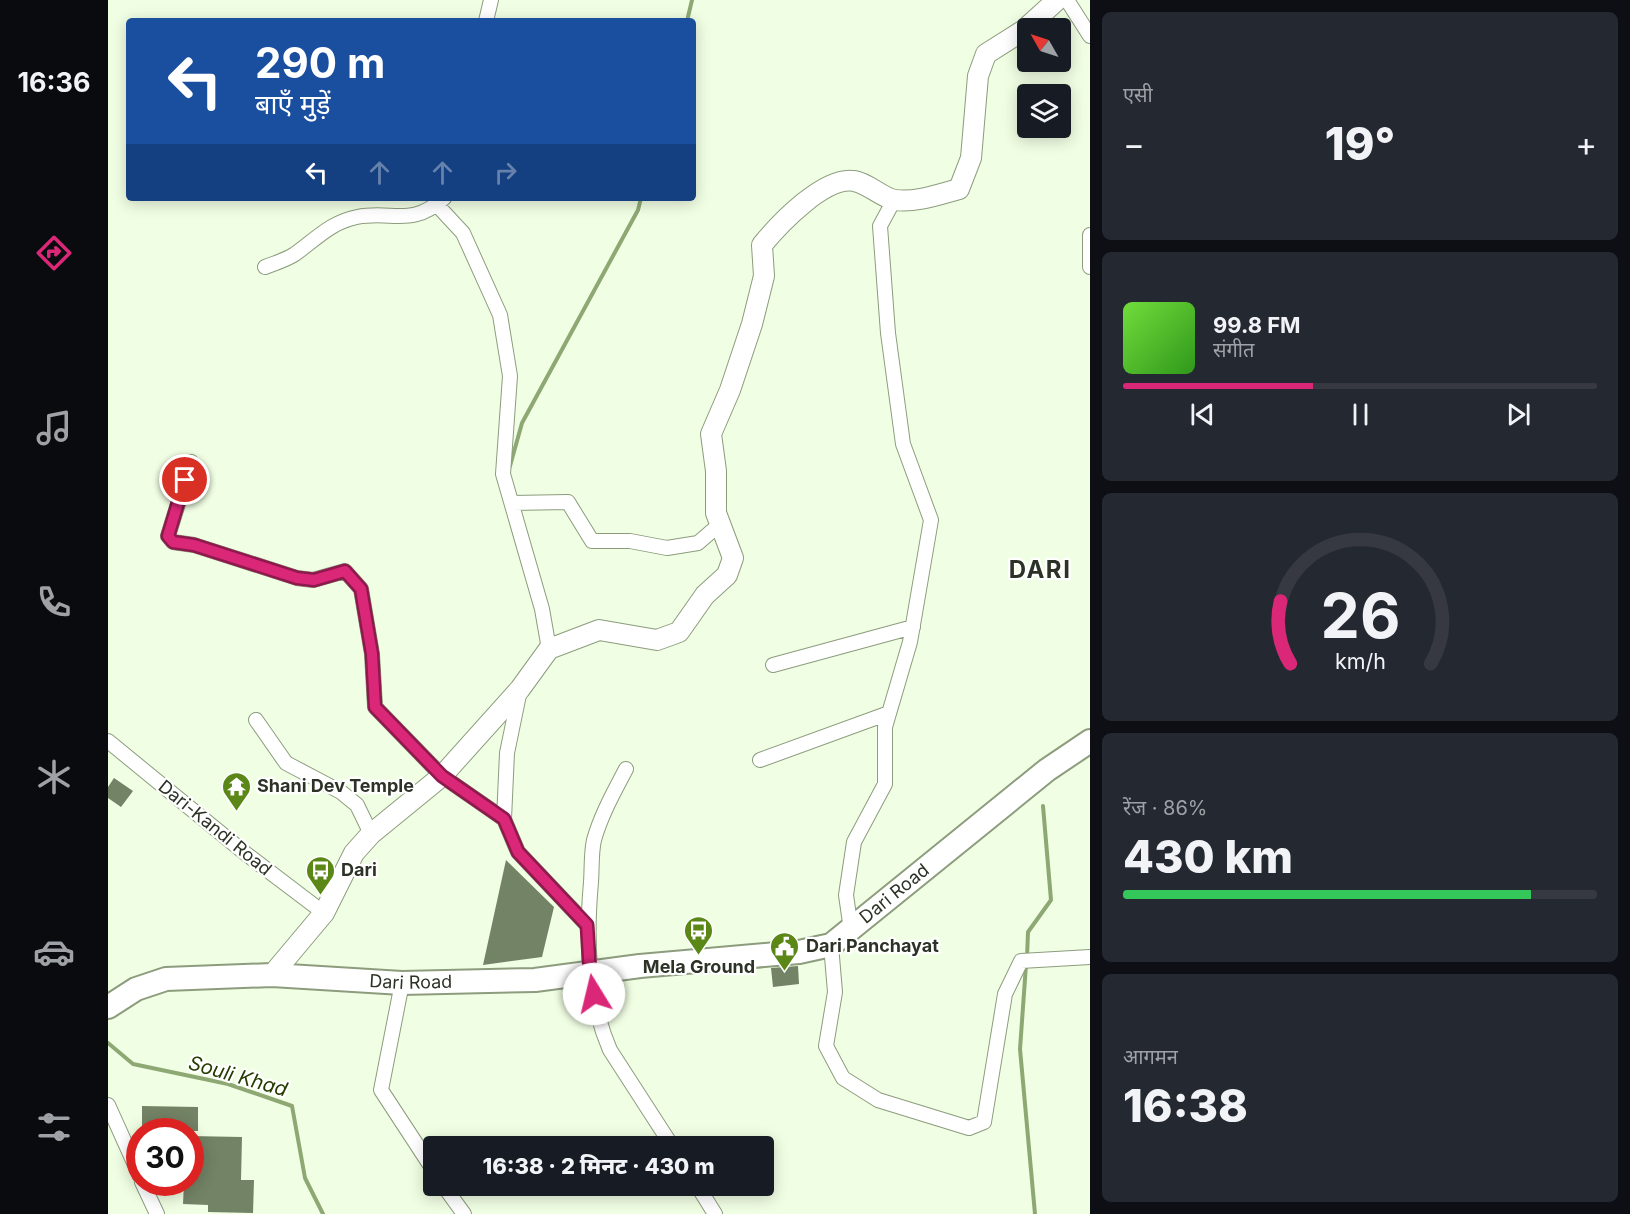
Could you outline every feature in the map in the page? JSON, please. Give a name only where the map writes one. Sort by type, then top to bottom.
[{"type":"main road","name":"Dari Road","points":[[110,1006],[136,989],[166,979],[272,975],[402,984],[535,980],[799,952],[831,945],[1047,770],[1090,741]]},
{"type":"street","points":[[487,18],[491,0]]},
{"type":"street","points":[[272,975],[324,913],[354,854],[371,834],[442,776],[520,689],[549,649],[599,630],[657,640],[679,632],[705,595],[727,575],[734,558],[716,513],[716,471],[711,434],[730,390],[752,324],[764,276],[762,244],[779,225],[839,180],[856,181],[894,200],[922,198],[959,189],[971,158],[978,76],[986,54],[1024,30],[1057,0]]},
{"type":"street","points":[[1067,0],[1090,36]]},
{"type":"street","points":[[851,930],[846,895],[854,842],[885,784],[885,728],[913,627],[931,520],[903,444],[888,333],[880,226],[894,200]]},
{"type":"street","points":[[265,267],[293,255],[327,228],[358,217],[409,218],[440,201],[463,233],[500,315],[510,376],[503,474],[542,609],[549,649]]},
{"type":"street","points":[[1090,235],[1088,244],[1090,267]]},
{"type":"street","points":[[191,462],[168,536],[173,542],[194,545],[297,578],[314,580],[345,571],[361,589],[372,654],[375,707],[442,776],[504,819]]},
{"type":"street","points":[[512,503],[568,502],[592,541],[630,541],[667,548],[698,543],[720,524]]},
{"type":"street","points":[[773,665],[913,627]]},
{"type":"street","points":[[520,689],[507,753],[504,819],[518,852],[587,925]]},
{"type":"street","points":[[760,760],[889,713]]},
{"type":"street","points":[[256,720],[286,764],[341,792],[357,805],[371,834]]},
{"type":"street","name":"Dari-Kandi Road","points":[[108,741],[245,853],[324,913]]},
{"type":"street","points":[[626,769],[609,802],[594,842],[587,925],[590,973],[603,1035],[610,1050],[666,1136]]},
{"type":"street","points":[[831,945],[835,992],[826,1046],[843,1078],[878,1100],[969,1128],[984,1122],[1005,994],[1021,961],[1090,957]]},
{"type":"street","points":[[402,984],[381,1090],[423,1154]]},
{"type":"street","points":[[108,1105],[126,1145]]},
{"type":"street","points":[[149,1196],[157,1214]]},
{"type":"street","points":[[451,1196],[464,1214]]},
{"type":"street","points":[[704,1196],[715,1214]]},
{"type":"building","points":[[114,778],[133,791],[121,807],[108,798],[108,787]]},
{"type":"building","points":[[506,860],[554,907],[542,957],[483,965]]},
{"type":"building","name":"Dari Panchayat","points":[[798,966],[799,984],[773,987],[771,968]]},
{"type":"building","points":[[142,1106],[198,1107],[198,1118],[142,1118]]},
{"type":"building","points":[[204,1136],[242,1137],[241,1180],[254,1180],[253,1213],[208,1212],[208,1205],[183,1204],[183,1196],[204,1196]]},
{"type":"waterway","points":[[688,18],[692,0]]},
{"type":"waterway","points":[[510,466],[522,423],[638,210],[640,201]]},
{"type":"waterway","points":[[1027,957],[1028,932],[1051,900],[1043,806]]},
{"type":"waterway","points":[[1026,965],[1020,1049],[1035,1214]]},
{"type":"waterway","name":"Souli Khad","points":[[108,1043],[133,1064],[228,1084],[292,1106],[305,1178],[323,1214]]},
{"type":"place","name":"Shani Dev Temple","points":[[236,812]]},
{"type":"place","name":"Dari","points":[[320,896]]},
{"type":"place","name":"Mela Ground","points":[[699,956]]},
{"type":"place","name":"Dari Panchayat","points":[[785,972]]},
{"type":"district","name":"DARI","points":[[1040,570]]},
{"type":"route","points":[[185,480],[168,536],[173,542],[194,545],[297,578],[314,580],[345,571],[361,589],[372,654],[375,707],[412,748],[442,776],[504,819],[518,852],[587,925],[590,973],[594,994]]}]
